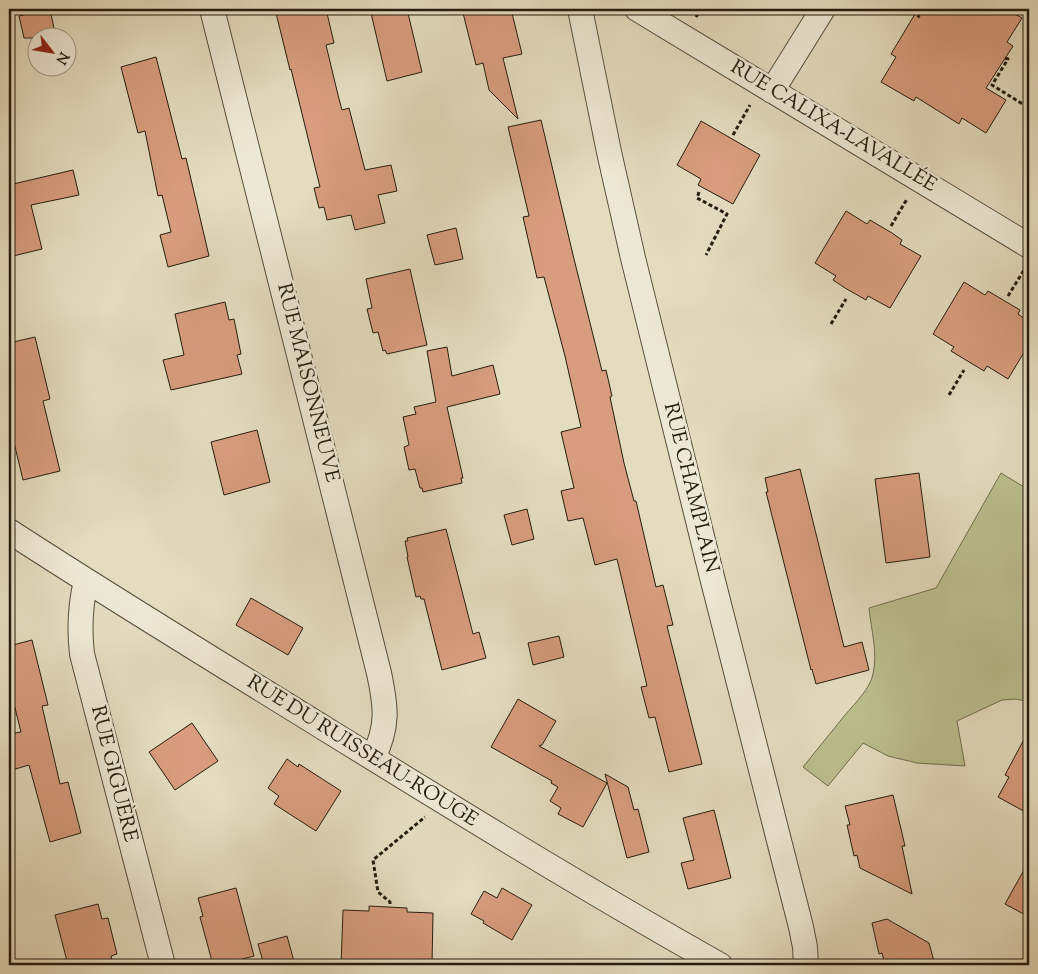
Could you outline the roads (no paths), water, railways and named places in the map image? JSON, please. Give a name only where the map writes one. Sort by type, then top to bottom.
[{"type":"street","name":"RUE MAISONNEUVE","points":[[212,9],[379,673],[385,707],[385,720],[383,733],[374,758]]},
{"type":"street","name":"RUE CHAMPLAIN","points":[[580,9],[633,258],[796,904],[805,947],[806,965]]},
{"type":"street","name":"RUE CALIXA-LAVALLÉE","points":[[637,9],[767,88],[1027,257]]},
{"type":"street","points":[[767,88],[823,9]]},
{"type":"street","name":"RUE DU RUISSEAU-ROUGE","points":[[9,531],[86,581],[437,798],[574,881],[720,965]]},
{"type":"street","name":"RUE GIGUÈRE","points":[[86,581],[80,617],[82,654],[162,965]]},
{"type":"waterway","points":[[9,956],[11,965]]}]
